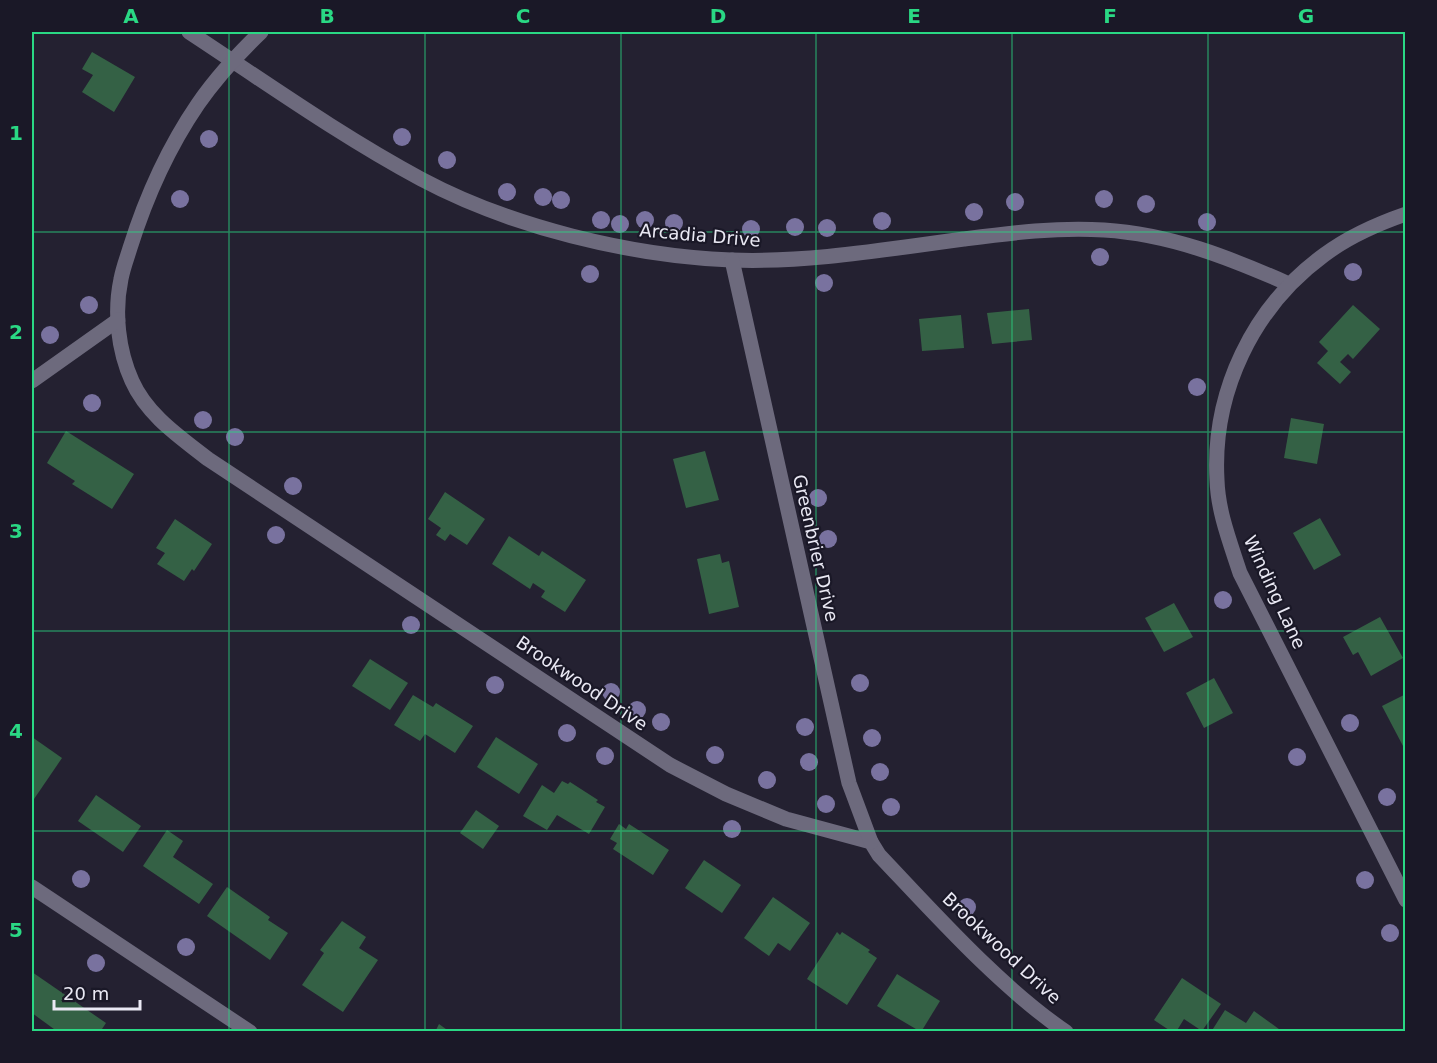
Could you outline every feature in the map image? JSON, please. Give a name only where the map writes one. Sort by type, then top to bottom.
[{"type":"street","name":"Arcadia Drive","points":[[189,32],[366,147],[422,180],[471,202],[541,227],[622,248],[690,257],[764,260],[859,253],[1014,232],[1065,228],[1148,235],[1189,245],[1243,263],[1289,284]]},
{"type":"street","name":"Brookwood Drive","points":[[261,32],[232,60],[198,104],[165,159],[144,206],[121,278],[118,320],[123,355],[133,382],[144,401],[170,429],[208,459],[670,765],[726,795],[786,819],[871,842],[879,855],[941,921],[1010,987],[1066,1032]]},
{"type":"street","name":"Winding Lane","points":[[1406,214],[1351,237],[1324,254],[1289,284],[1260,320],[1244,347],[1226,393],[1218,438],[1217,481],[1224,526],[1240,573],[1406,900]]},
{"type":"street","name":"Greenbrier Drive","points":[[732,260],[849,783],[871,842]]},
{"type":"street","points":[[32,381],[118,320]]},
{"type":"street","points":[[32,887],[250,1032]]},
{"type":"building","points":[[92,52],[135,77],[114,112],[82,92],[93,75],[82,69]]},
{"type":"building","points":[[1353,305],[1380,329],[1353,359],[1348,354],[1340,362],[1351,372],[1340,384],[1317,363],[1328,351],[1319,342]]},
{"type":"building","points":[[1029,309],[1032,340],[992,344],[987,313]]},
{"type":"building","points":[[961,315],[964,348],[922,351],[919,319]]},
{"type":"building","points":[[1291,418],[1324,424],[1317,464],[1284,458]]},
{"type":"building","points":[[66,431],[134,474],[112,509],[72,484],[75,481],[47,463]]},
{"type":"building","points":[[705,451],[719,500],[686,508],[673,459]]},
{"type":"building","points":[[445,492],[485,519],[467,545],[450,534],[445,541],[436,535],[441,528],[428,519]]},
{"type":"building","points":[[1320,518],[1341,555],[1314,570],[1293,533]]},
{"type":"building","points":[[175,519],[212,544],[194,571],[192,569],[184,581],[157,564],[165,553],[156,548]]},
{"type":"building","points":[[509,536],[539,556],[542,551],[586,580],[565,612],[541,597],[545,591],[533,583],[530,589],[492,564]]},
{"type":"building","points":[[720,554],[722,563],[729,561],[739,607],[709,614],[697,559]]},
{"type":"building","points":[[1174,603],[1193,637],[1164,652],[1145,618]]},
{"type":"building","points":[[1380,617],[1403,658],[1371,676],[1358,652],[1353,655],[1343,637]]},
{"type":"building","points":[[370,659],[408,683],[390,710],[352,686]]},
{"type":"building","points":[[1214,678],[1233,713],[1204,728],[1186,693]]},
{"type":"building","points":[[1406,694],[1406,745],[1403,746],[1382,706]]},
{"type":"building","points":[[413,695],[433,707],[436,703],[473,726],[455,753],[425,734],[420,741],[394,725]]},
{"type":"building","points":[[32,737],[62,758],[32,802]]},
{"type":"building","points":[[496,737],[538,764],[519,794],[477,767]]},
{"type":"building","points":[[562,781],[568,784],[570,782],[605,807],[589,834],[557,815],[547,830],[523,816],[542,785],[554,793]]},
{"type":"building","points":[[96,795],[141,826],[123,852],[78,821]]},
{"type":"building","points":[[476,810],[499,826],[483,849],[460,833]]},
{"type":"building","points":[[619,824],[626,829],[629,824],[669,850],[653,875],[613,849],[617,843],[610,839]]},
{"type":"building","points":[[167,830],[183,841],[173,857],[213,884],[199,904],[143,866]]},
{"type":"building","points":[[704,860],[741,885],[722,913],[685,888]]},
{"type":"building","points":[[227,887],[270,917],[268,920],[288,933],[270,960],[207,916]]},
{"type":"building","points":[[773,897],[810,923],[790,951],[778,943],[769,956],[744,938]]},
{"type":"building","points":[[342,921],[366,937],[359,948],[378,960],[343,1012],[302,985],[324,953],[320,950]]},
{"type":"building","points":[[837,932],[840,935],[842,932],[870,950],[868,952],[877,958],[847,1005],[807,979]]},
{"type":"building","points":[[32,972],[106,1023],[100,1032],[58,1032],[32,1013]]},
{"type":"building","points":[[897,974],[940,1001],[921,1032],[877,1006]]},
{"type":"building","points":[[1182,978],[1221,1004],[1202,1031],[1184,1019],[1176,1032],[1172,1032],[1154,1020]]},
{"type":"building","points":[[1225,1010],[1246,1023],[1254,1011],[1283,1032],[1211,1032]]},
{"type":"building","points":[[439,1024],[450,1032],[435,1032]]}]
